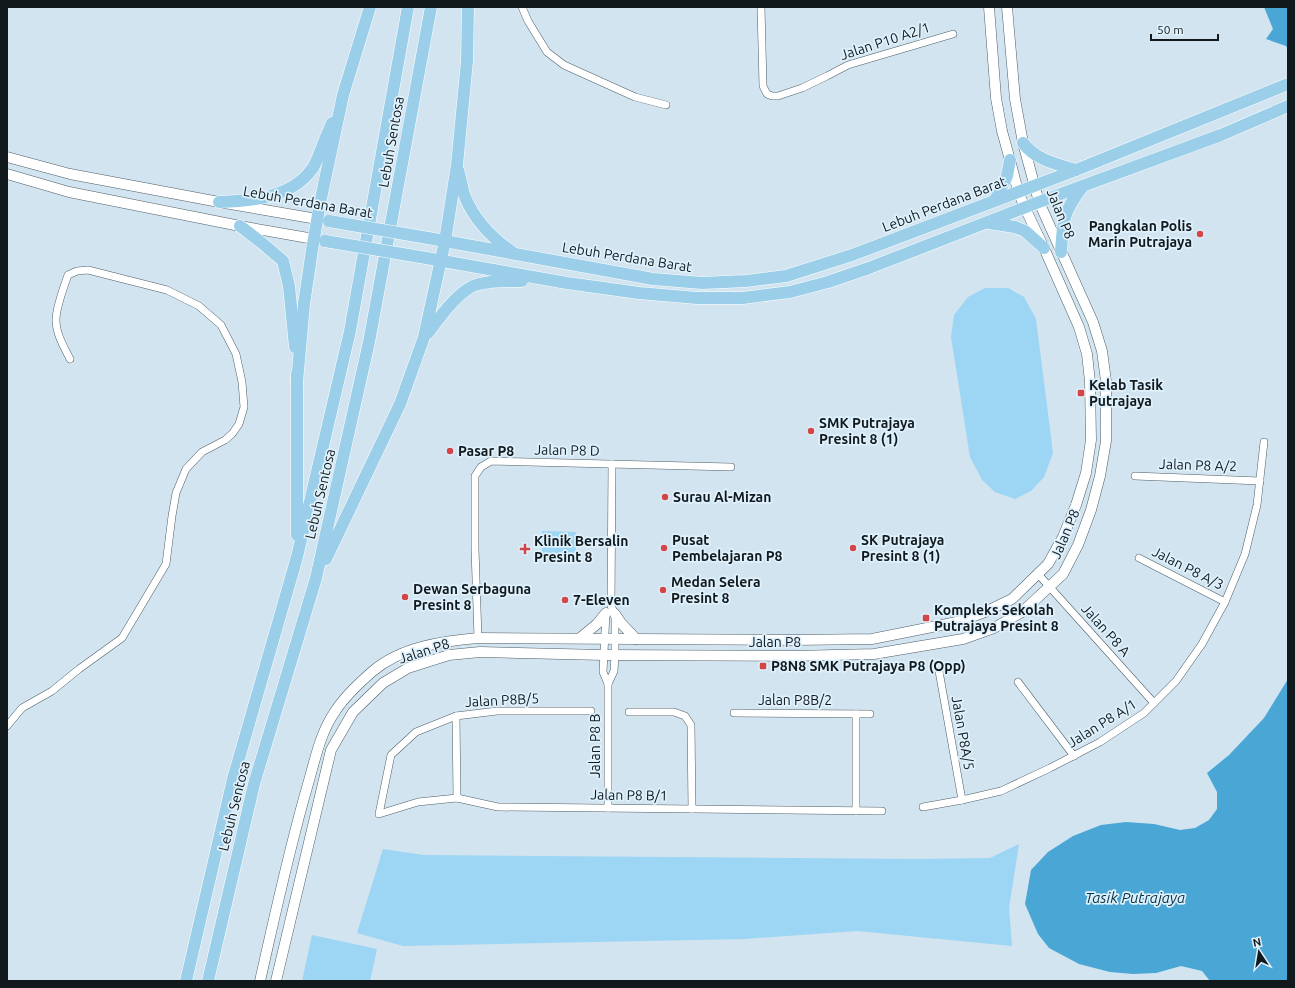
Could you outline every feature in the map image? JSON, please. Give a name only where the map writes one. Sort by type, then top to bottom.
[{"type":"main road","points":[[219,202],[243,202],[260,199],[282,192],[297,184],[313,168],[343,95],[370,7]]},
{"type":"main road","name":"Lebuh Sentosa","points":[[186,981],[233,779],[297,557],[350,331],[408,7]]},
{"type":"main road","name":"Lebuh Sentosa","points":[[208,981],[254,784],[316,578],[369,342],[431,7]]},
{"type":"main road","points":[[316,578],[400,404],[424,337],[445,242],[457,164],[466,61],[468,7]]},
{"type":"main road","name":"Lebuh Perdana Barat","points":[[323,220],[653,279],[702,284],[786,276],[852,255],[1076,170],[1288,84]]},
{"type":"main road","points":[[297,382],[304,304],[323,220],[343,95]]},
{"type":"main road","points":[[319,240],[567,283],[639,293],[697,298],[743,298],[790,292],[828,282],[869,268],[1039,202],[1221,135],[1288,106]]},
{"type":"main road","points":[[1024,143],[1029,150],[1042,159],[1076,170]]},
{"type":"main road","points":[[995,200],[1007,176],[1010,160]]},
{"type":"main road","points":[[457,164],[465,197],[481,224],[494,240],[514,254]]},
{"type":"main road","points":[[1061,252],[1062,228],[1065,214],[1083,186]]},
{"type":"main road","points":[[988,223],[1015,226],[1026,231],[1044,248]]},
{"type":"main road","points":[[240,226],[283,261],[289,286],[297,382],[297,557]]},
{"type":"main road","points":[[424,337],[442,313],[462,293],[477,284],[499,280],[567,283]]},
{"type":"street","points":[[522,7],[528,21],[547,52],[564,65],[635,97],[666,105]]},
{"type":"street","name":"Jalan P10 A2/1","points":[[761,7],[763,86],[767,94],[772,96],[778,96],[802,88],[848,65],[953,34]]},
{"type":"street","name":"Jalan P8","points":[[260,981],[299,814],[325,730],[334,713],[346,697],[374,670],[397,656],[428,645],[478,638],[793,640],[872,639],[957,622],[985,612],[1012,599],[1048,564],[1063,536],[1076,505],[1086,473],[1091,440],[1090,382],[1087,354],[1079,327],[1018,191],[1002,131],[996,98],[989,7]]},
{"type":"street","name":"Jalan P8","points":[[276,981],[331,750],[353,712],[383,683],[408,668],[449,655],[480,652],[614,655],[795,656],[874,654],[962,640],[994,628],[1022,612],[1063,574],[1078,545],[1091,510],[1100,476],[1106,441],[1106,380],[1102,351],[1093,322],[1039,202],[1024,143],[1015,99],[1007,7]]},
{"type":"street","name":"Lebuh Perdana Barat","points":[[7,157],[70,174],[323,220]]},
{"type":"street","points":[[7,174],[69,192],[319,240]]},
{"type":"street","points":[[7,726],[22,708],[52,691],[79,668],[122,638],[166,564],[176,493],[186,469],[202,452],[225,440],[232,434],[239,424],[244,407],[242,382],[236,354],[221,325],[199,306],[167,290],[88,270],[77,271],[68,275],[62,289],[56,320],[60,336],[70,359]]},
{"type":"street","name":"Jalan P8 A/1","points":[[923,807],[1001,791],[1074,756],[1100,742],[1144,713],[1176,681],[1202,644],[1225,602],[1245,554],[1257,505],[1264,442]]},
{"type":"street","name":"Jalan P8 D","points":[[478,638],[475,549],[475,476],[481,467],[491,461],[731,467]]},
{"type":"street","points":[[610,639],[612,464]]},
{"type":"street","name":"Jalan P8 A/2","points":[[1135,476],[1260,481]]},
{"type":"street","name":"Jalan P8 A/3","points":[[1139,558],[1225,602]]},
{"type":"street","name":"Jalan P8 A","points":[[1038,574],[1154,703]]},
{"type":"street","points":[[580,638],[610,611]]},
{"type":"street","points":[[610,611],[636,639]]},
{"type":"street","name":"Jalan P8 B","points":[[608,684],[614,671],[614,655],[610,639]]},
{"type":"street","name":"Jalan P8 B","points":[[608,808],[608,684],[603,672],[604,654],[610,639]]},
{"type":"street","name":"Jalan P8A/5","points":[[939,671],[962,800]]},
{"type":"street","points":[[1018,682],[1074,756]]},
{"type":"street","name":"Jalan P8B/5","points":[[379,814],[391,755],[416,732],[456,716],[497,711],[592,711]]},
{"type":"street","points":[[629,712],[674,712],[686,716],[691,725],[692,809]]},
{"type":"street","name":"Jalan P8B/2","points":[[734,713],[870,714]]},
{"type":"street","points":[[856,714],[856,811]]},
{"type":"street","points":[[456,716],[457,798]]},
{"type":"street","name":"Jalan P8 B/1","points":[[379,814],[418,802],[457,798],[498,807],[882,811]]},
{"type":"shaded area","points":[[985,288],[1008,288],[1024,297],[1036,319],[1053,453],[1044,477],[1031,491],[1015,499],[995,492],[982,480],[970,457],[951,337],[954,315],[968,297]]},
{"type":"shaded area","points":[[542,531],[576,532],[576,563],[542,562]]},
{"type":"shaded area","points":[[1019,844],[1009,908],[1012,946],[857,931],[744,939],[403,946],[357,933],[383,849],[423,855],[918,859],[990,858]]},
{"type":"shaded area","points":[[312,935],[377,949],[370,981],[302,981]]},
{"type":"water","points":[[1264,7],[1288,7],[1288,49],[1286,46],[1266,39],[1273,29]]},
{"type":"water","name":"Tasik Putrajaya","points":[[1288,679],[1288,981],[1210,981],[1202,971],[1181,966],[1156,973],[1133,974],[1110,972],[1079,964],[1049,948],[1038,934],[1025,904],[1031,870],[1048,852],[1073,836],[1101,825],[1126,822],[1154,824],[1180,830],[1195,828],[1209,820],[1217,809],[1217,792],[1207,773],[1229,755],[1264,718]]},
{"type":"place","name":"Pangkalan Polis Marin Putrajaya","points":[[1200,234]]},
{"type":"place","name":"Kelab Tasik Putrajaya","points":[[1081,393]]},
{"type":"place","name":"SMK Putrajaya Presint 8 (1)","points":[[811,431]]},
{"type":"place","name":"Pasar P8","points":[[450,451]]},
{"type":"place","name":"Surau Al-Mizan","points":[[665,497]]},
{"type":"place","name":"Pusat Pembelajaran P8","points":[[664,548]]},
{"type":"place","name":"SK Putrajaya Presint 8 (1)","points":[[853,548]]},
{"type":"place","name":"Klinik Bersalin Presint 8","points":[[525,549]]},
{"type":"place","name":"Medan Selera Presint 8","points":[[663,590]]},
{"type":"place","name":"Dewan Serbaguna Presint 8","points":[[405,597]]},
{"type":"place","name":"7-Eleven","points":[[565,600]]},
{"type":"place","name":"Kompleks Sekolah Putrajaya Presint 8","points":[[926,618]]},
{"type":"place","name":"P8N8 SMK Putrajaya P8 (Opp)","points":[[763,666]]}]
